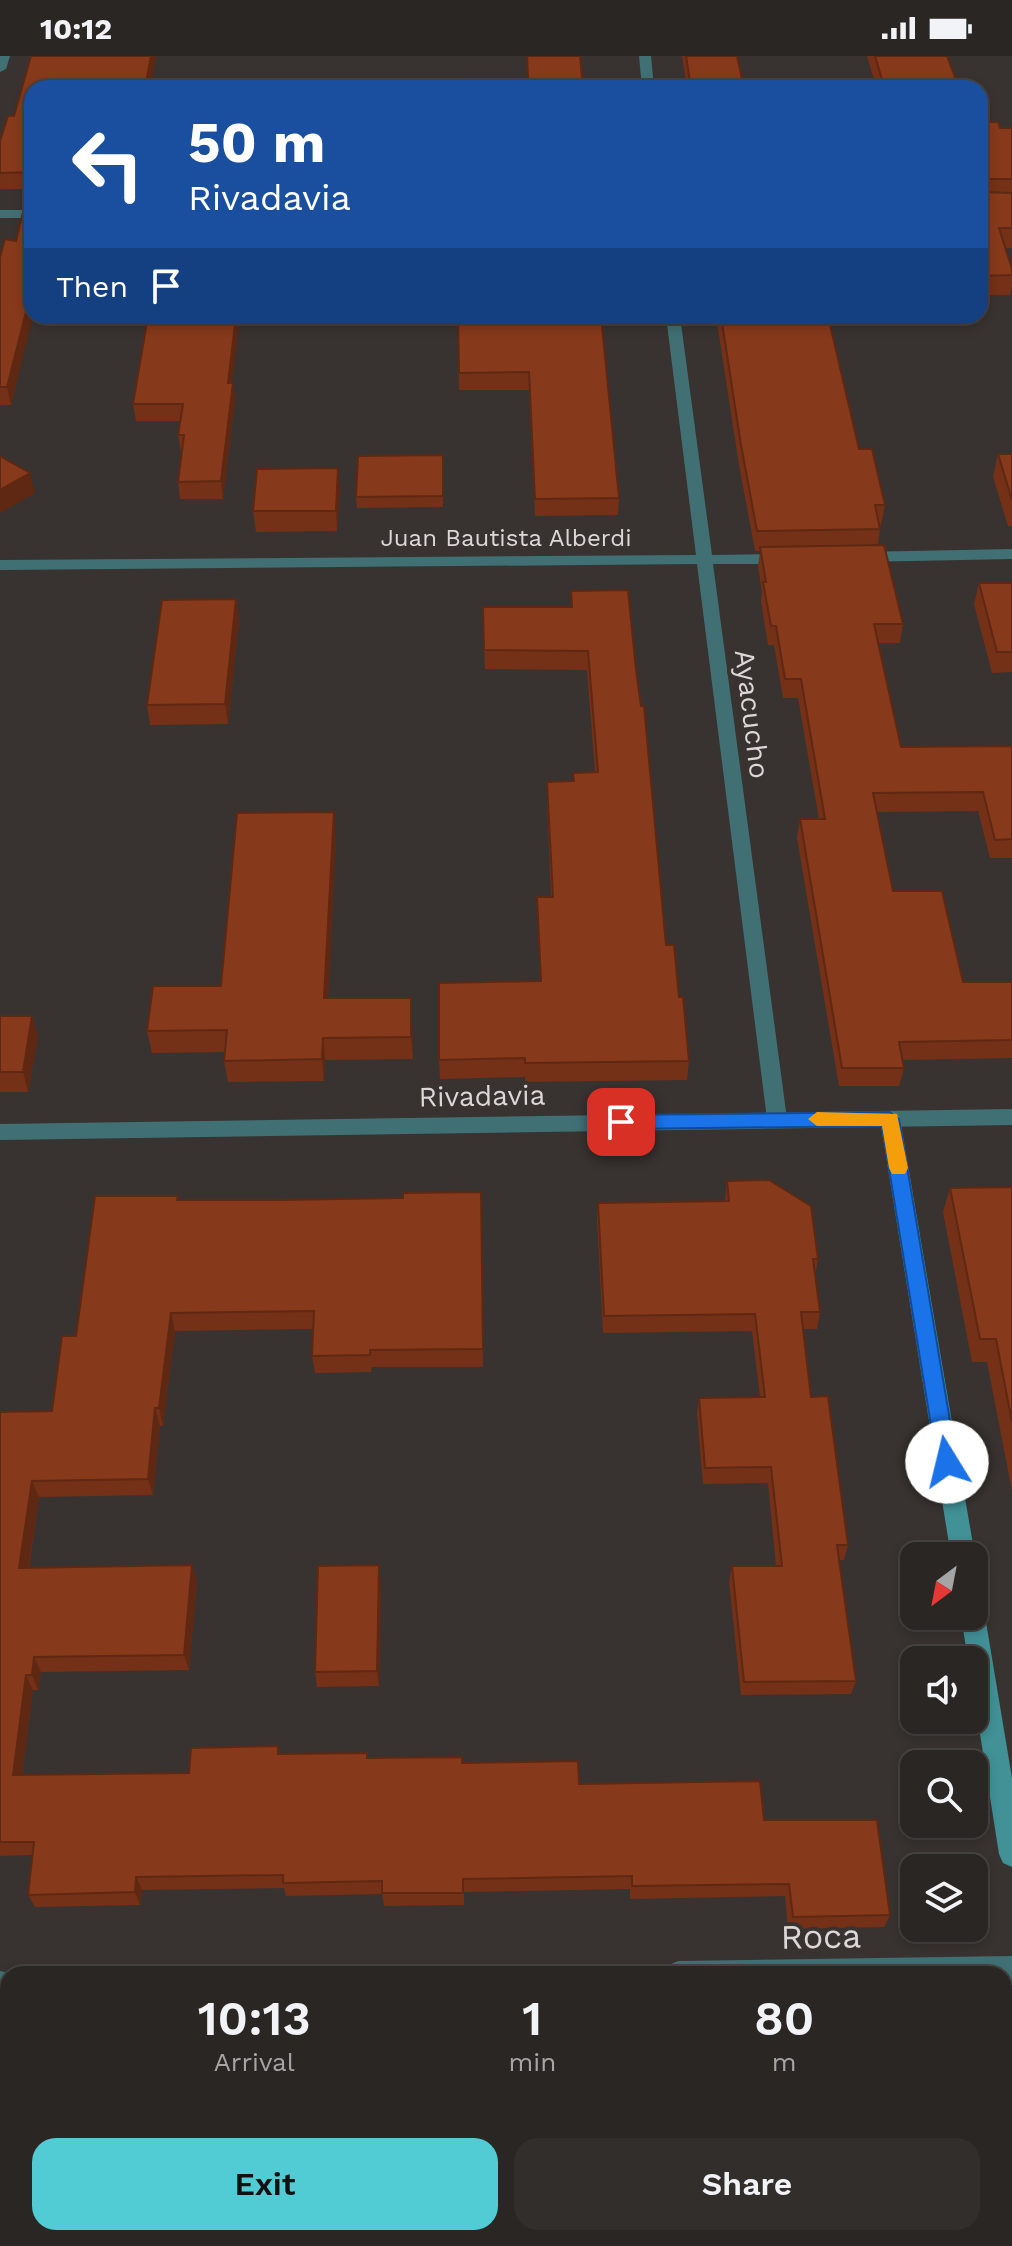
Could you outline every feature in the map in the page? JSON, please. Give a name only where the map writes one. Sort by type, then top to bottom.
[{"type":"main road","points":[[890,1119],[961,1542]]},
{"type":"main road","points":[[975,1630],[1012,1854]]},
{"type":"street","points":[[0,69],[4,56]]},
{"type":"street","points":[[645,56],[647,80]]},
{"type":"street","points":[[0,214],[24,214]]},
{"type":"street","name":"Ayacucho","points":[[674,324],[777,1119]]},
{"type":"street","points":[[844,558],[1012,554]]},
{"type":"street","name":"Juan Bautista Alberdi","points":[[0,565],[798,558]]},
{"type":"street","name":"Rivadavia","points":[[0,1132],[1012,1117]]},
{"type":"building","points":[[31,56],[151,56],[146,80],[24,80]]},
{"type":"building","points":[[527,56],[580,56],[582,80],[465,80],[465,78],[528,78]]},
{"type":"building","points":[[686,56],[737,56],[742,80],[690,80]]},
{"type":"building","points":[[875,56],[947,56],[956,80],[882,80]]},
{"type":"building","points":[[24,81],[24,172],[0,173],[0,141],[8,116],[14,116]]},
{"type":"building","points":[[988,122],[998,122],[1000,128],[1012,128],[1012,179],[988,179]]},
{"type":"building","points":[[988,192],[1012,193],[1012,228],[999,228],[1012,275],[988,276]]},
{"type":"building","points":[[24,208],[24,320],[7,387],[0,387],[0,257],[5,239],[16,241]]},
{"type":"building","points":[[147,324],[235,324],[228,383],[233,383],[221,481],[178,482],[184,435],[178,435],[183,404],[133,404]]},
{"type":"building","points":[[458,324],[602,324],[619,498],[535,499],[529,372],[459,373]]},
{"type":"building","points":[[722,324],[830,324],[859,449],[872,449],[885,505],[875,505],[880,529],[757,531]]},
{"type":"building","points":[[998,454],[1012,454],[1012,500]]},
{"type":"building","points":[[443,455],[443,496],[356,497],[358,456]]},
{"type":"building","points":[[0,456],[30,473],[0,490]]},
{"type":"building","points":[[338,468],[336,511],[253,511],[257,469]]},
{"type":"building","points":[[884,545],[903,624],[874,624],[901,747],[1012,746],[1012,839],[995,840],[983,792],[873,793],[893,891],[942,891],[963,982],[1012,982],[1012,1040],[899,1042],[904,1068],[842,1068],[800,819],[825,819],[801,679],[785,679],[776,626],[771,626],[760,547]]},
{"type":"building","points":[[979,583],[1012,583],[1012,652],[997,652]]},
{"type":"building","points":[[628,590],[636,670],[641,706],[644,706],[666,945],[674,945],[689,1061],[525,1063],[525,1058],[439,1060],[439,983],[541,981],[537,897],[553,897],[547,782],[574,781],[573,773],[598,772],[588,651],[484,650],[483,607],[572,607],[571,591]]},
{"type":"building","points":[[236,599],[225,704],[147,705],[162,600]]},
{"type":"building","points":[[334,812],[324,998],[411,998],[411,1037],[323,1038],[322,1059],[224,1061],[227,1030],[147,1031],[153,986],[221,986],[237,813]]},
{"type":"building","points":[[0,1016],[32,1016],[23,1072],[0,1072]]},
{"type":"building","points":[[769,1180],[811,1206],[818,1259],[813,1259],[820,1312],[801,1312],[811,1397],[828,1396],[848,1545],[837,1545],[856,1681],[744,1682],[732,1566],[782,1566],[771,1467],[705,1468],[699,1398],[765,1397],[755,1314],[604,1316],[598,1203],[729,1201],[727,1181]]},
{"type":"building","points":[[1012,1187],[1012,1422],[996,1339],[980,1339],[950,1188]]},
{"type":"building","points":[[481,1192],[483,1349],[370,1350],[370,1355],[312,1356],[314,1311],[171,1313],[159,1408],[155,1408],[148,1479],[32,1481],[19,1568],[192,1565],[184,1655],[34,1657],[32,1675],[26,1675],[13,1775],[189,1773],[191,1748],[278,1746],[278,1754],[367,1753],[367,1758],[462,1757],[462,1763],[578,1761],[579,1784],[760,1781],[764,1820],[877,1820],[890,1915],[793,1917],[789,1884],[632,1886],[632,1876],[463,1879],[463,1893],[382,1893],[382,1881],[283,1883],[283,1875],[136,1877],[135,1892],[28,1895],[34,1842],[0,1842],[0,1412],[52,1411],[62,1336],[76,1336],[95,1196],[279,1200],[403,1198],[403,1193]]},
{"type":"building","points":[[379,1565],[377,1671],[315,1672],[318,1566]]},
{"type":"slow traffic","points":[[817,1119],[890,1119],[898,1168]]},
{"type":"route","points":[[621,1122],[890,1119],[947,1462]]}]
